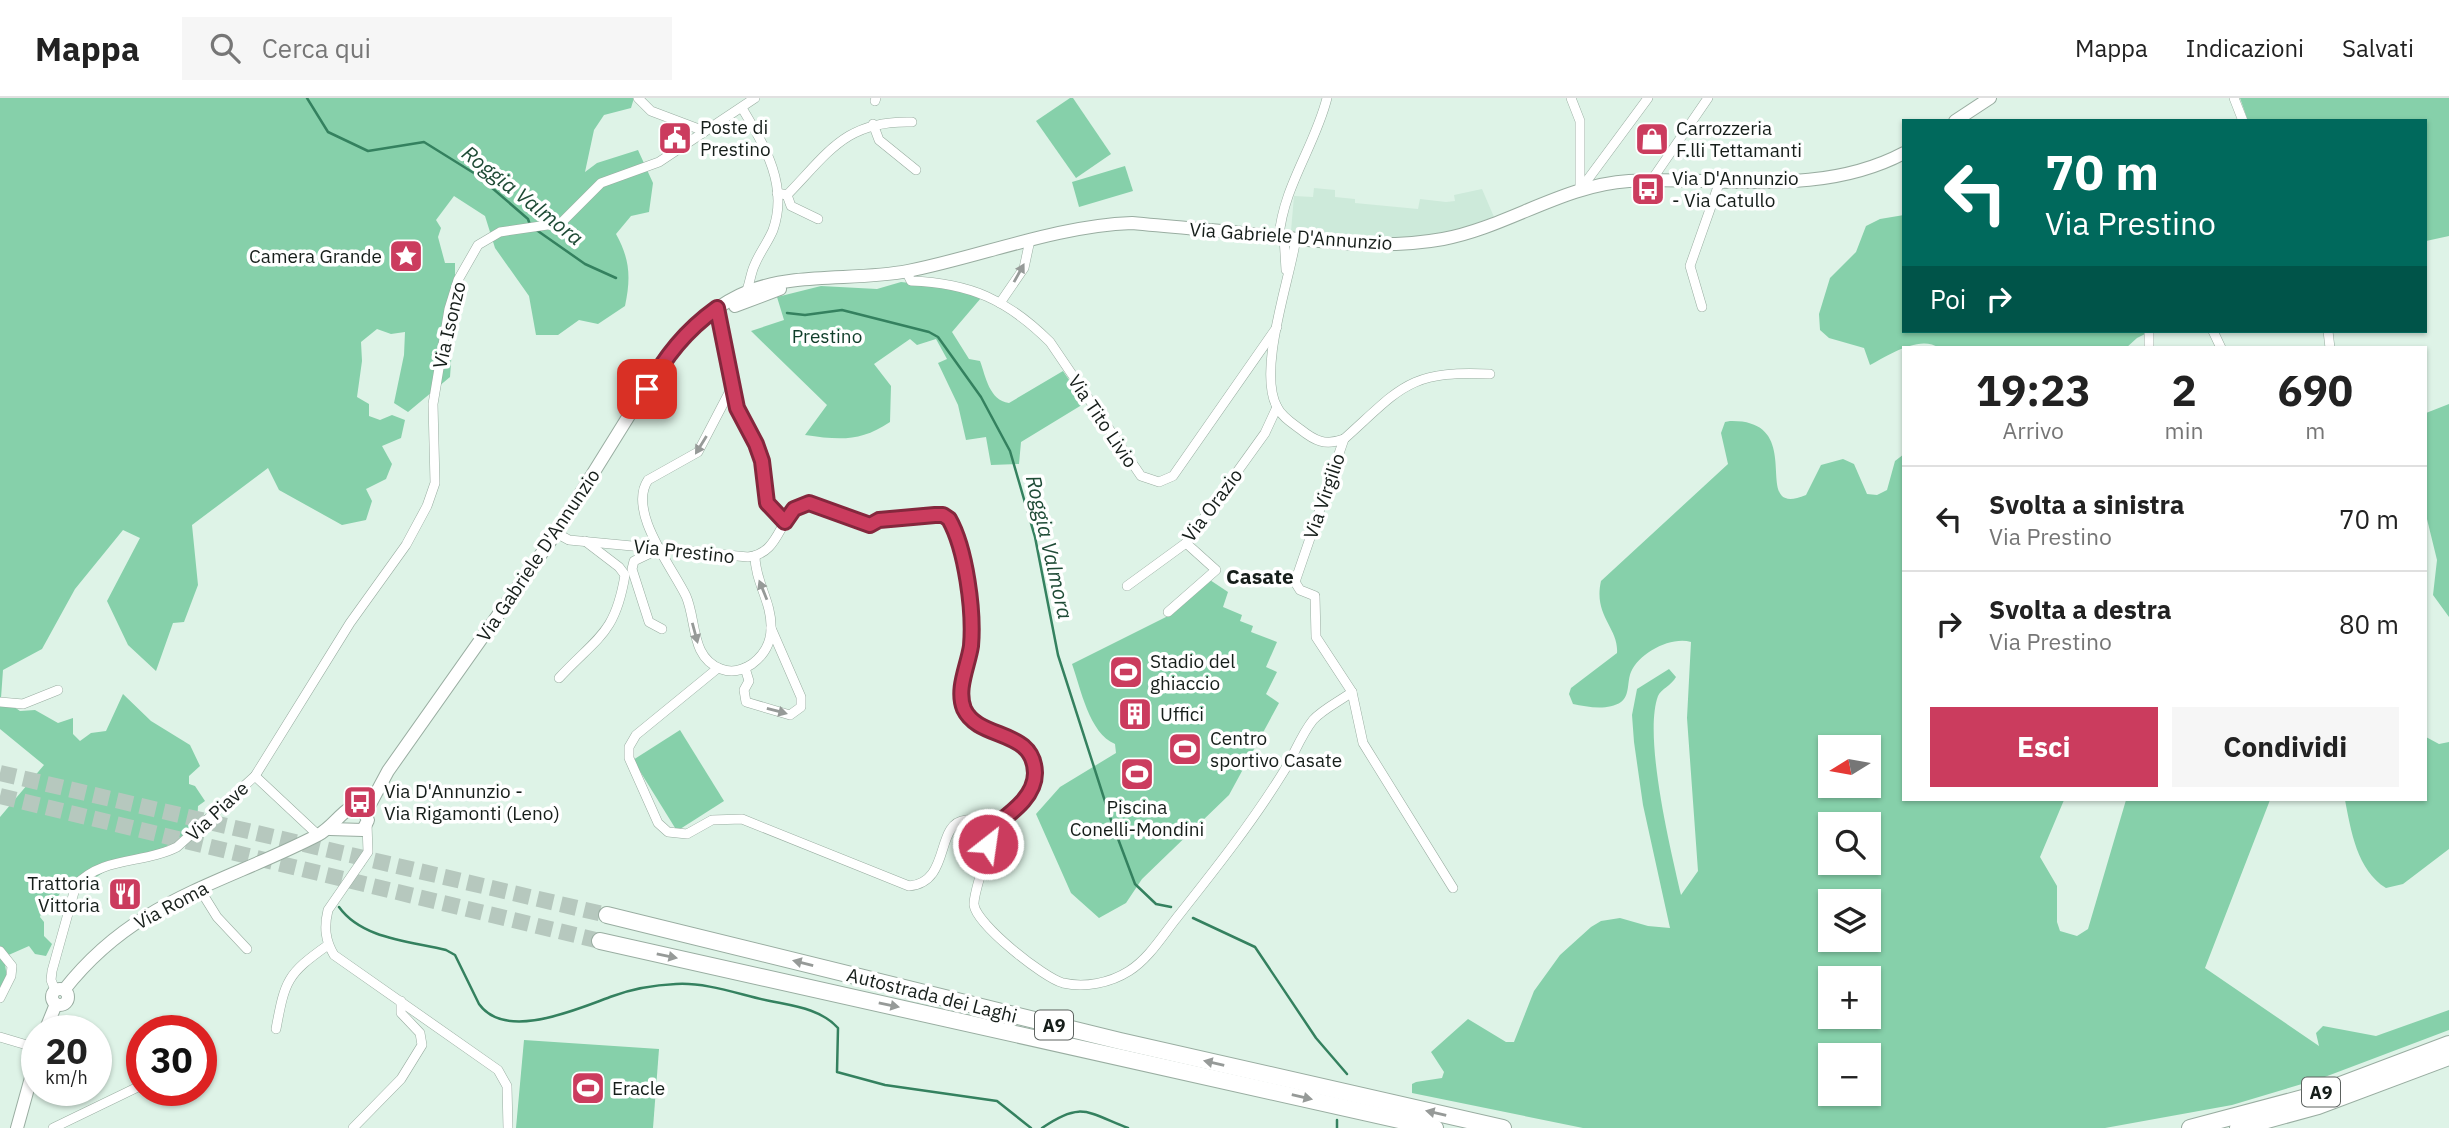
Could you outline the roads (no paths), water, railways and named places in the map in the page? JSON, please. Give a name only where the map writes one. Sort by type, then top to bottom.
[{"type":"highway","name":"Autostrada dei Laghi","points":[[607,915],[1120,1041],[1503,1128]]},
{"type":"highway","name":"Autostrada dei Laghi","points":[[600,941],[1118,1054],[1435,1128]]},
{"type":"highway","name":"A9","points":[[2190,1128],[2314,1095],[2449,1044]]},
{"type":"highway","name":"A9","points":[[2238,1128],[2318,1106],[2449,1057]]},
{"type":"main road","points":[[1958,119],[1990,98]]},
{"type":"main road","name":"Via Gabriele D'Annunzio","points":[[733,303],[750,281],[762,287],[906,271],[1093,225],[1132,223],[1372,245],[1419,243],[1484,227],[1580,190],[1626,181],[1819,181],[1875,168],[1902,154]]},
{"type":"main road","name":"Via Gabriele D'Annunzio","points":[[363,814],[371,798],[556,533],[666,356],[714,311],[796,282]]},
{"type":"main road","points":[[324,832],[344,816],[349,808],[363,814],[353,831]]},
{"type":"main road","points":[[344,816],[345,825],[353,831]]},
{"type":"main road","points":[[324,832],[353,831]]},
{"type":"main road","name":"Via Roma","points":[[51,1015],[58,995],[95,955],[148,912],[324,832]]},
{"type":"main road","points":[[17,1128],[23,1106]]},
{"type":"street","points":[[638,98],[651,111],[704,131]]},
{"type":"street","name":"Via Isonzo","points":[[350,622],[406,545],[427,506],[435,483],[433,404],[436,381],[449,309],[470,256],[492,235],[561,223],[601,183],[659,162],[755,98]]},
{"type":"street","points":[[1277,407],[1271,380],[1287,272],[1286,198],[1306,159],[1327,98]]},
{"type":"street","points":[[1571,98],[1580,121],[1580,190]]},
{"type":"street","points":[[1580,190],[1648,98]]},
{"type":"street","points":[[1651,181],[1708,98]]},
{"type":"street","points":[[2234,98],[2243,119]]},
{"type":"street","points":[[742,108],[765,148],[782,194],[791,206],[818,219]]},
{"type":"street","points":[[733,303],[750,281],[773,229],[782,194],[845,135],[883,121],[912,122]]},
{"type":"street","points":[[873,124],[879,140],[916,170]]},
{"type":"street","points":[[1702,307],[1690,266],[1720,181]]},
{"type":"street","points":[[1000,303],[1024,268],[1030,240]]},
{"type":"street","name":"Via Tito Livio","points":[[906,271],[911,281],[969,287],[1032,324],[1050,342],[1141,476],[1159,482],[1173,477],[1278,325]]},
{"type":"street","points":[[714,311],[743,423],[756,444],[762,461],[767,503],[785,522]]},
{"type":"street","points":[[1344,439],[1411,382],[1442,374],[1490,374]]},
{"type":"street","points":[[733,385],[698,452],[653,475],[644,486],[643,510],[659,549],[688,600],[699,649],[718,668],[727,671],[745,668],[763,653],[769,643],[771,628]]},
{"type":"street","name":"Via Virgilio","points":[[1277,407],[1283,416],[1312,438],[1324,443],[1344,439],[1296,582],[1300,590],[1314,596],[1316,637],[1352,692],[1363,743],[1453,888]]},
{"type":"street","name":"Via Orazio","points":[[1127,586],[1186,543],[1265,433],[1277,407]]},
{"type":"street","name":"Via Prestino","points":[[556,533],[569,540],[755,556],[772,546],[794,509],[809,503],[870,525],[879,520],[935,515],[943,515],[949,519],[964,572],[972,618],[967,671],[961,693],[962,704],[975,723],[1013,738],[1024,746],[1035,769],[1030,795],[986,833]]},
{"type":"street","points":[[559,678],[610,627],[623,587],[625,575],[619,567],[583,540]]},
{"type":"street","points":[[1168,612],[1216,570],[1186,543]]},
{"type":"street","points":[[659,549],[634,561],[632,569],[649,622],[662,629]]},
{"type":"street","points":[[745,668],[749,681],[744,690],[746,702],[790,715],[801,707],[801,697],[771,628],[755,556]]},
{"type":"street","name":"Via Piave","points":[[58,995],[51,980],[70,898],[84,877],[104,865],[164,854],[177,847],[255,776],[350,622]]},
{"type":"street","points":[[718,668],[636,735],[629,747],[629,758],[659,823],[668,832],[687,834],[712,820],[742,819],[909,886],[925,882],[932,877],[954,825],[972,820],[983,826],[988,844],[974,897],[980,920],[1051,980],[1091,985],[1112,980],[1146,957],[1284,772],[1314,720],[1352,692]]},
{"type":"street","points":[[0,702],[23,704],[58,691]]},
{"type":"street","points":[[255,776],[324,832]]},
{"type":"street","points":[[363,814],[368,852],[328,910],[325,922],[328,945],[334,955],[498,1070],[507,1086],[508,1128]]},
{"type":"street","points":[[353,831],[367,841]]},
{"type":"street","points":[[199,888],[217,917],[247,949]]},
{"type":"street","points":[[276,1029],[285,983],[307,960],[328,945]]},
{"type":"street","points":[[0,951],[12,966],[11,976],[0,998]]},
{"type":"street","points":[[353,1128],[401,1079],[422,1045],[420,1033],[401,1013],[401,1002]]},
{"type":"street","points":[[0,1037],[21,1043]]},
{"type":"street","points":[[53,1128],[126,1093]]},
{"type":"waterway","name":"Roggia Valmora","points":[[307,98],[328,132],[368,151],[424,142],[477,175],[528,219],[530,225]]},
{"type":"waterway","name":"Roggia Valmora","points":[[535,229],[585,264],[616,278]]},
{"type":"waterway","name":"Roggia Valmora","points":[[787,313],[805,315],[842,310],[929,332],[938,337],[981,397],[1010,451],[1035,537],[1058,655],[1111,820],[1135,884],[1156,904],[1171,907]]},
{"type":"waterway","points":[[339,907],[349,918],[373,932],[446,950],[455,955],[479,1004],[491,1015],[507,1020],[543,1019],[636,989],[687,984],[711,987],[807,1009],[824,1016],[838,1028],[837,1072],[885,1085],[997,1101],[1031,1128]]},
{"type":"waterway","name":"Roggia Valmora","points":[[1193,918],[1255,947],[1316,1038],[1347,1074]]},
{"type":"waterway","points":[[1042,1128],[1066,1114],[1076,1112],[1093,1114],[1128,1128]]},
{"type":"waterway","points":[[1337,1120],[1337,1128]]},
{"type":"tunnel","points":[[0,773],[607,915]]},
{"type":"tunnel","points":[[0,796],[600,941]]},
{"type":"place","name":"Poste di Prestino","points":[[675,138]]},
{"type":"place","name":"Carrozzeria F.lli Tettamanti","points":[[1652,139]]},
{"type":"place","name":"Via D'Annunzio - Via Catullo","points":[[1648,189]]},
{"type":"place","name":"Camera Grande","points":[[406,256]]},
{"type":"place","name":"Stadio del ghiaccio","points":[[1126,672]]},
{"type":"place","name":"Uffici","points":[[1135,714]]},
{"type":"place","name":"Centro sportivo Casate","points":[[1185,749]]},
{"type":"place","name":"Piscina Conelli-Mondini","points":[[1137,774]]},
{"type":"place","name":"Via D'Annunzio - Via Rigamonti (Leno)","points":[[360,802]]},
{"type":"place","name":"Trattoria Vittoria","points":[[125,894]]},
{"type":"place","name":"Eracle","points":[[588,1088]]},
{"type":"district","name":"Casate","points":[[1260,576]]},
{"type":"park label","name":"Prestino","points":[[827,336]]}]
